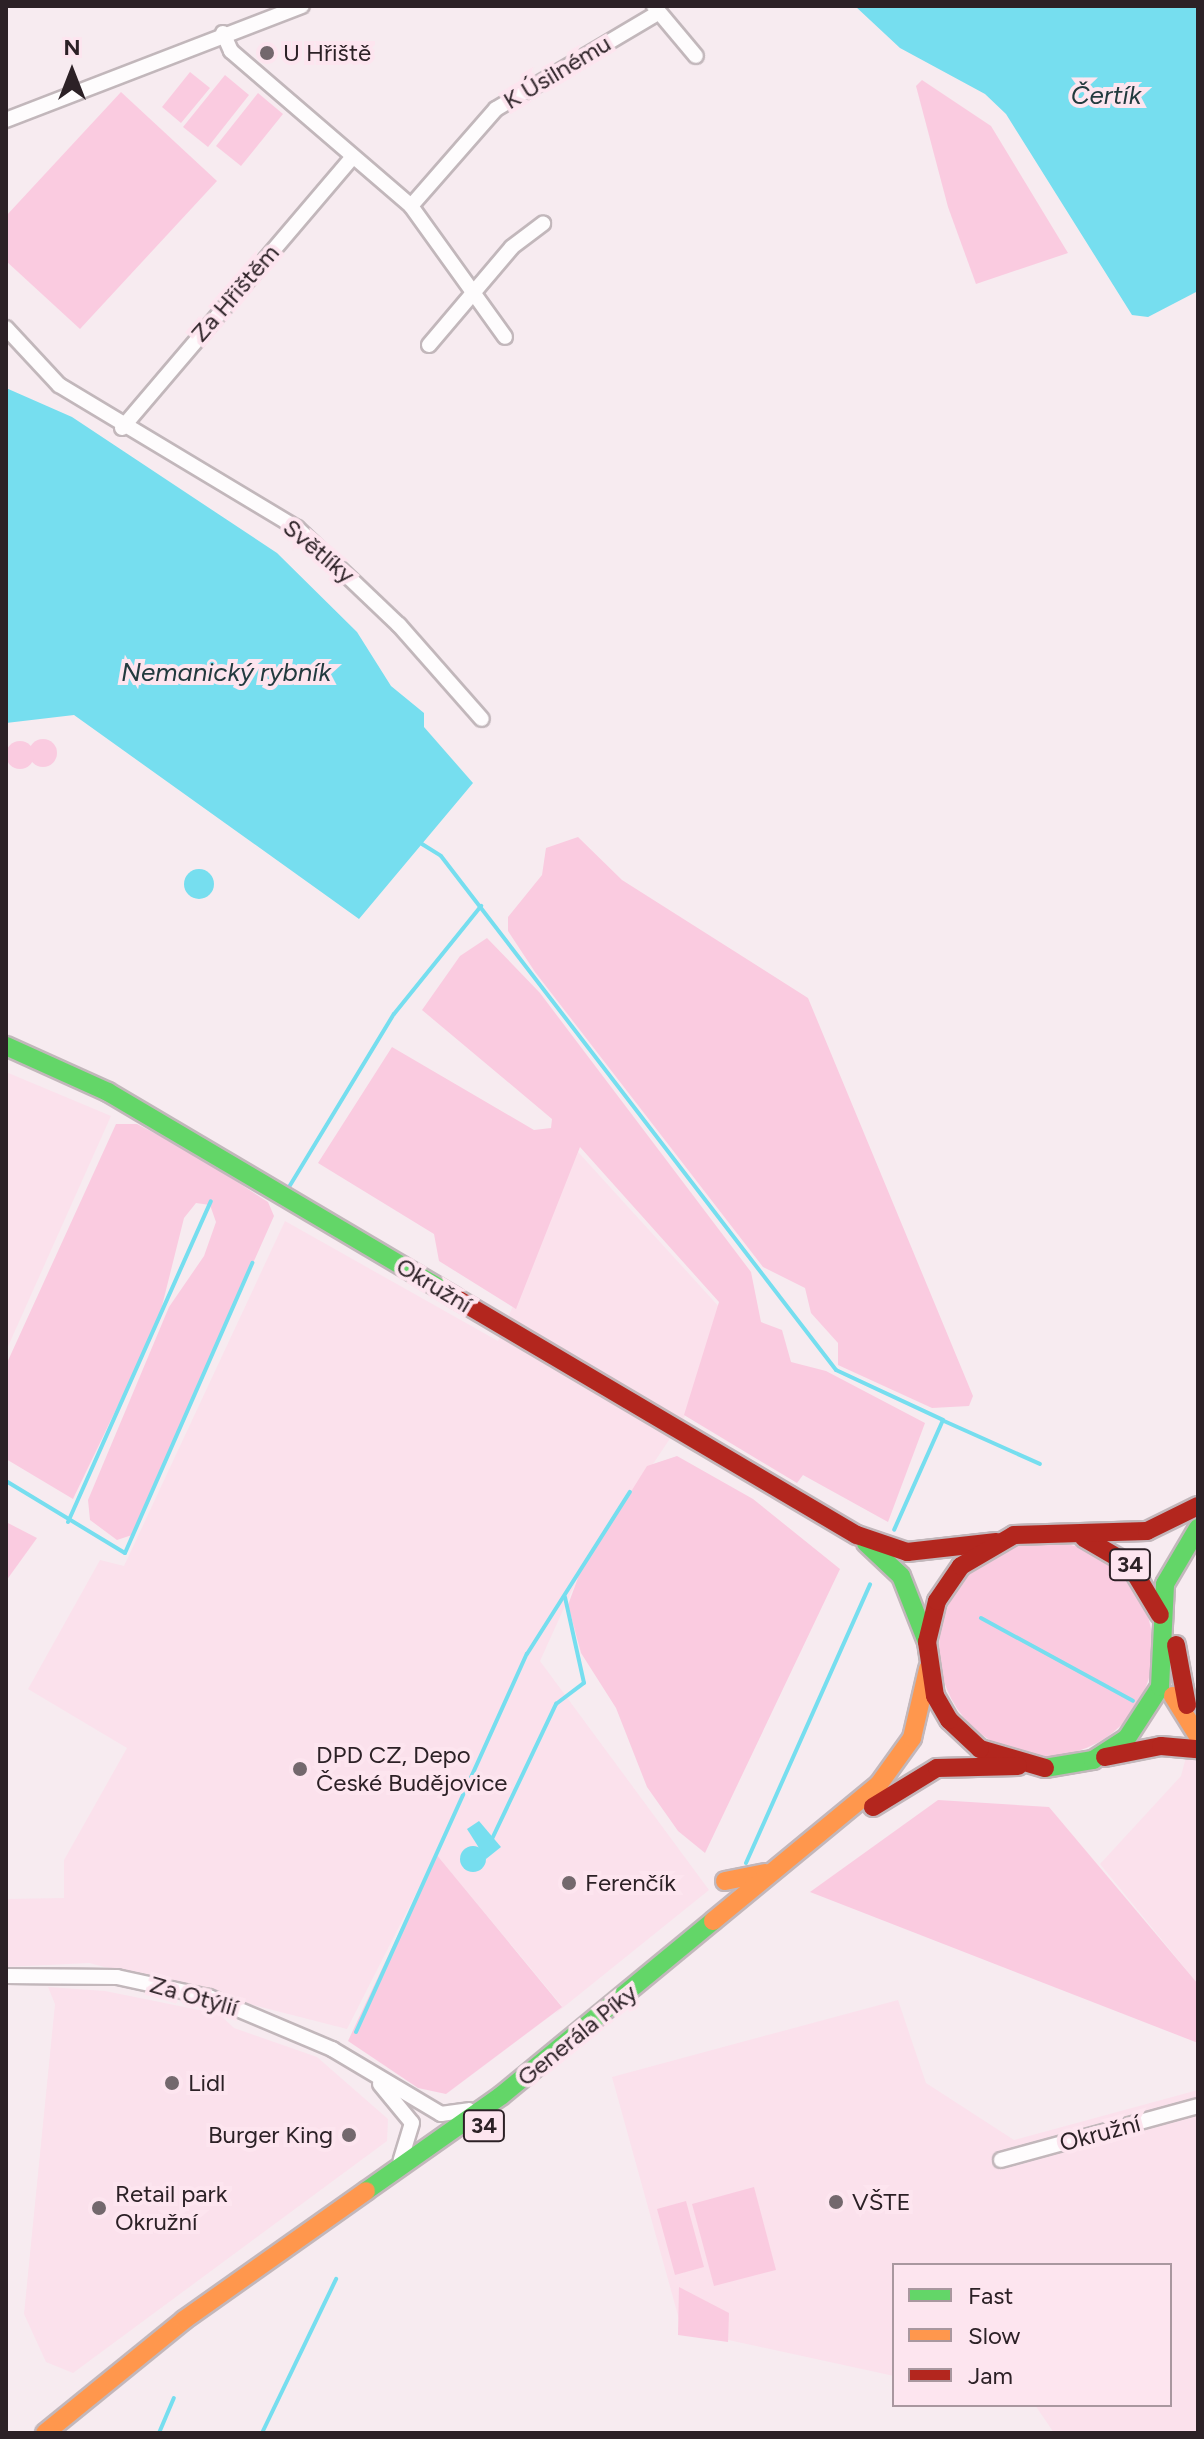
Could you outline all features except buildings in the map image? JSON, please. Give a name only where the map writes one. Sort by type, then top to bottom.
[{"type":"main road","name":"Okružní","points":[[6,1046],[108,1092],[857,1535],[901,1576],[927,1642]]},
{"type":"main road","name":"34","points":[[1073,1534],[1130,1565],[1162,1622],[1163,1671],[1141,1723],[1093,1760],[1057,1769],[1018,1766],[963,1736],[935,1696],[928,1669],[927,1642],[948,1582],[996,1542],[1034,1531],[1073,1534],[1147,1531],[1198,1506]]},
{"type":"main road","points":[[1162,1622],[1169,1570],[1198,1528]]},
{"type":"main road","name":"Okružní","points":[[857,1535],[915,1552],[996,1542]]},
{"type":"main road","points":[[1198,1546],[1175,1597],[1187,1705],[1198,1723]]},
{"type":"main road","name":"Generála Píky","points":[[45,2433],[184,2320],[502,2095],[779,1868],[897,1763],[912,1738],[928,1669]]},
{"type":"main road","points":[[1163,1671],[1198,1736]]},
{"type":"main road","points":[[1093,1760],[1161,1746],[1198,1749]]},
{"type":"main road","name":"Generála Píky","points":[[69,2433],[193,2331],[531,2092],[883,1798],[937,1768],[1018,1766]]},
{"type":"main road","points":[[703,1932],[719,1886],[779,1868]]},
{"type":"street","points":[[6,120],[223,33],[302,6]]},
{"type":"street","points":[[656,9],[696,56]]},
{"type":"street","name":"K Úsilnému","points":[[411,206],[496,109],[656,9]]},
{"type":"street","points":[[223,33],[231,51],[350,160],[411,206],[505,337]]},
{"type":"street","name":"Za Hřištěm","points":[[122,428],[350,160]]},
{"type":"street","points":[[429,345],[512,247],[543,224]]},
{"type":"street","name":"Světlíky","points":[[6,328],[59,385],[122,428],[297,528],[399,625],[482,719]]},
{"type":"street","name":"Za Otýlií","points":[[6,1976],[117,1977],[182,1989],[280,2023],[441,2114],[502,2095]]},
{"type":"street","name":"Za Otýlií","points":[[368,2072],[412,2123],[412,2141],[387,2178]]},
{"type":"street","name":"Okružní","points":[[1001,2160],[1198,2106]]},
{"type":"shaded area","points":[[190,72],[210,88],[181,123],[162,107]]},
{"type":"shaded area","points":[[225,75],[249,95],[208,147],[183,127]]},
{"type":"shaded area","points":[[922,80],[991,126],[1068,253],[976,284],[948,207],[916,86]]},
{"type":"shaded area","points":[[121,92],[217,181],[80,329],[6,261],[6,216]]},
{"type":"shaded area","points":[[258,93],[283,114],[241,166],[216,146]]},
{"type":"shaded area","points":[[43,739],[53,743],[57,753],[53,763],[43,767],[33,763],[29,753],[33,743]]},
{"type":"shaded area","points":[[20,741],[30,745],[34,755],[30,765],[20,769],[10,765],[6,755],[10,745]]},
{"type":"shaded area","points":[[578,837],[622,880],[808,998],[973,1396],[969,1406],[932,1408],[838,1365],[838,1343],[811,1313],[805,1288],[763,1267],[535,972],[508,931],[508,917],[542,875],[546,848]]},
{"type":"shaded area","points":[[487,938],[540,993],[751,1272],[761,1322],[782,1330],[791,1362],[826,1371],[925,1423],[888,1522],[803,1475],[797,1483],[684,1415],[719,1302],[580,1147],[516,1309],[439,1261],[434,1234],[318,1163],[392,1047],[534,1130],[551,1128],[552,1119],[422,1010],[460,956]]},
{"type":"shaded area","points":[[6,1072],[111,1116],[6,1351]]},
{"type":"shaded area","points":[[116,1124],[137,1124],[194,1154],[268,1202],[274,1216],[132,1535],[117,1540],[90,1520],[88,1500],[169,1307],[204,1256],[216,1222],[210,1205],[196,1203],[184,1218],[158,1322],[73,1499],[6,1459],[6,1365]]},
{"type":"shaded area","points":[[578,1152],[721,1309],[687,1413],[579,1575],[540,1661],[709,1890],[555,2014],[562,2006],[436,1854],[347,2029],[89,1963],[6,1967],[6,1899],[64,1898],[64,1860],[127,1748],[28,1689],[100,1560],[124,1566],[285,1221],[498,1341]]},
{"type":"shaded area","points":[[677,1456],[753,1499],[840,1569],[705,1853],[678,1831],[647,1787],[616,1708],[581,1653],[568,1605],[579,1575],[647,1466]]},
{"type":"shaded area","points":[[6,1522],[37,1538],[6,1581]]},
{"type":"shaded area","points":[[1046,1542],[1087,1550],[1122,1573],[1145,1608],[1153,1649],[1145,1690],[1122,1725],[1087,1748],[1046,1756],[1005,1748],[970,1725],[947,1690],[939,1649],[947,1608],[970,1573],[1005,1550]]},
{"type":"shaded area","points":[[1198,1712],[1198,1984],[1100,1864],[1181,1776]]},
{"type":"shaded area","points":[[938,1800],[1049,1807],[1198,1984],[1198,2043],[810,1892]]},
{"type":"shaded area","points":[[436,1854],[562,2007],[446,2094],[418,2088],[348,2041]]},
{"type":"shaded area","name":"Retail park Okružní","points":[[48,1987],[105,1991],[219,2014],[234,2028],[317,2057],[388,2119],[387,2141],[73,2373],[46,2362],[24,2314],[55,2004]]},
{"type":"shaded area","name":"VŠTE","points":[[898,2000],[926,2083],[1014,2140],[1198,2090],[1198,2433],[1054,2433],[1036,2407],[1172,2407],[1172,2263],[892,2263],[892,2376],[682,2330],[612,2077]]},
{"type":"shaded area","points":[[754,2187],[776,2270],[714,2286],[692,2204]]},
{"type":"shaded area","points":[[686,2201],[704,2267],[675,2275],[657,2209]]},
{"type":"shaded area","points":[[679,2287],[729,2313],[728,2342],[678,2335]]},
{"type":"water","name":"Čertík","points":[[855,6],[1198,6],[1198,291],[1148,317],[1132,315],[1006,114],[985,94],[900,48]]},
{"type":"water","name":"Nemanický rybník","points":[[6,388],[72,417],[277,553],[357,632],[391,686],[424,713],[424,727],[473,783],[359,919],[74,715],[6,723]]},
{"type":"water","points":[[199,869],[210,873],[214,884],[210,895],[199,899],[188,895],[184,884],[188,873]]},
{"type":"water","points":[[479,1821],[501,1847],[486,1859],[467,1829]]},
{"type":"water","points":[[473,1846],[482,1850],[486,1859],[482,1868],[473,1872],[464,1868],[460,1859],[464,1850]]},
{"type":"waterway","points":[[422,844],[441,856],[836,1370],[943,1420],[894,1530]]},
{"type":"waterway","points":[[286,1192],[394,1014],[481,906]]},
{"type":"waterway","points":[[68,1522],[211,1201]]},
{"type":"waterway","points":[[6,1481],[125,1553],[252,1263]]},
{"type":"waterway","points":[[944,1421],[1040,1464]]},
{"type":"waterway","points":[[356,2032],[527,1654],[630,1492]]},
{"type":"waterway","points":[[746,1863],[870,1584]]},
{"type":"waterway","points":[[491,1841],[556,1704],[584,1683],[565,1597]]},
{"type":"waterway","points":[[981,1618],[1133,1701]]},
{"type":"waterway","points":[[262,2433],[336,2279]]},
{"type":"waterway","points":[[159,2433],[174,2398]]},
{"type":"traffic: fast","points":[[6,1046],[108,1092],[454,1297]]},
{"type":"traffic: fast","points":[[1045,1768],[1093,1760],[1127,1738],[1160,1687],[1165,1584],[1198,1528]]},
{"type":"traffic: fast","points":[[866,1543],[901,1576],[927,1642]]},
{"type":"traffic: fast","points":[[366,2191],[502,2095],[713,1921]]},
{"type":"traffic: slow","points":[[713,1921],[879,1784],[912,1738],[928,1669]]},
{"type":"traffic: slow","points":[[1173,1696],[1198,1736]]},
{"type":"traffic: slow","points":[[725,1881],[765,1873]]},
{"type":"traffic: slow","points":[[45,2433],[184,2320],[366,2191]]},
{"type":"traffic: jam","points":[[454,1297],[857,1535],[907,1552],[996,1542]]},
{"type":"traffic: jam","points":[[1045,1768],[980,1749],[949,1720],[935,1696],[927,1642],[937,1601],[961,1566],[1014,1535],[1147,1531],[1198,1506]]},
{"type":"traffic: jam","points":[[1084,1538],[1130,1565],[1160,1615]]},
{"type":"traffic: jam","points":[[1176,1645],[1187,1705]]},
{"type":"traffic: jam","points":[[1105,1757],[1161,1746],[1198,1749]]},
{"type":"traffic: jam","points":[[873,1807],[937,1768],[1018,1766]]},
{"type":"place","name":"U Hřiště","points":[[267,53]]},
{"type":"place","name":"DPD CZ, Depo České Budějovice","points":[[300,1769]]},
{"type":"place","name":"Ferenčík","points":[[569,1883]]},
{"type":"place","name":"Lidl","points":[[172,2083]]},
{"type":"place","name":"Burger King","points":[[349,2135]]},
{"type":"place","name":"VŠTE","points":[[836,2202]]},
{"type":"place","name":"Retail park Okružní","points":[[99,2208]]}]
